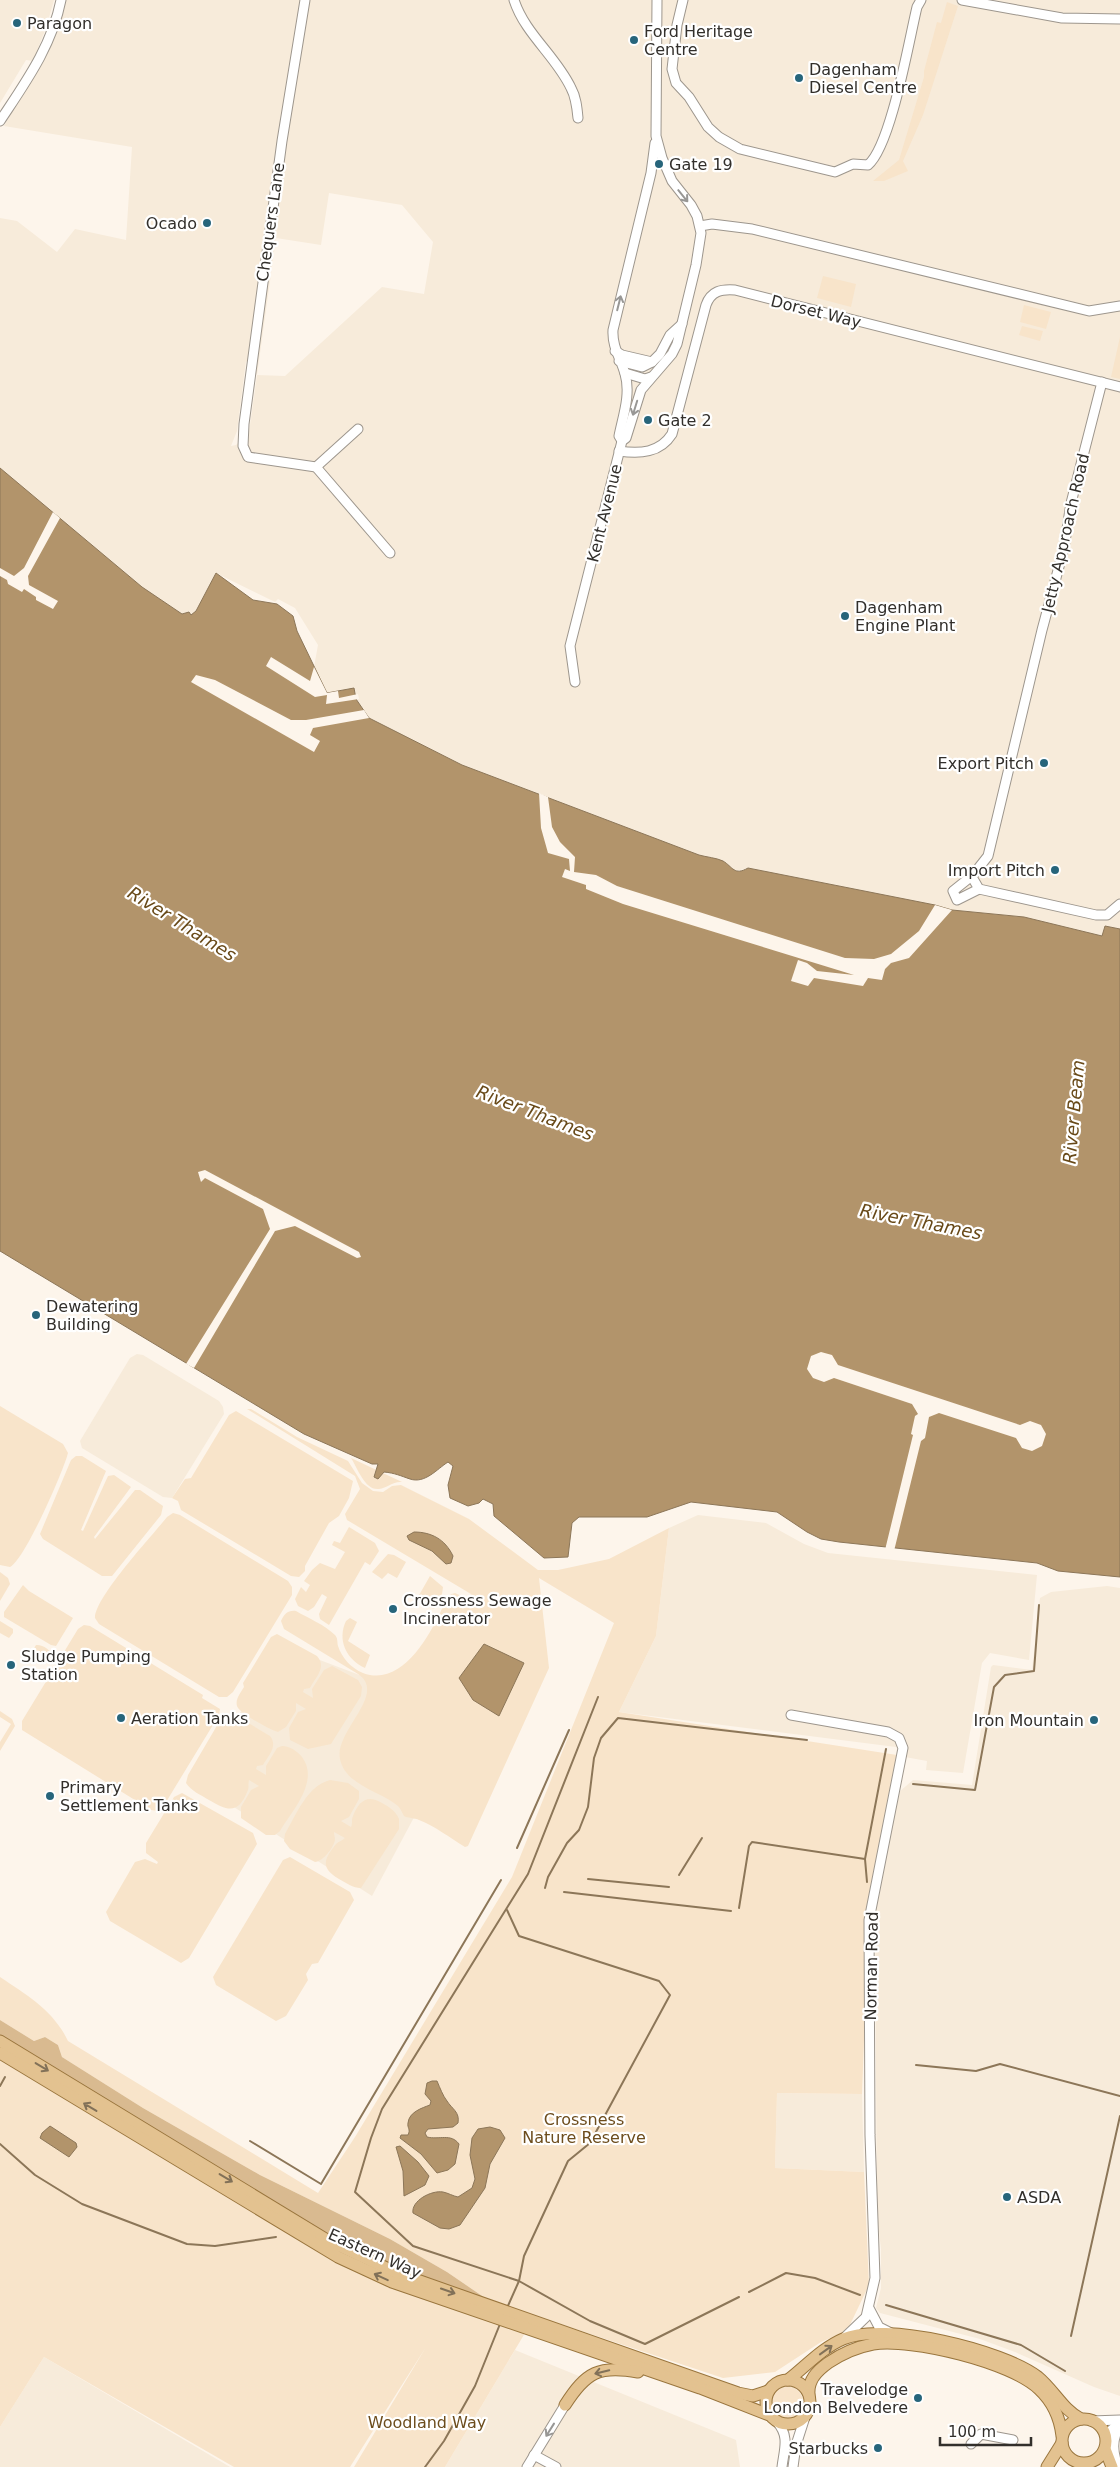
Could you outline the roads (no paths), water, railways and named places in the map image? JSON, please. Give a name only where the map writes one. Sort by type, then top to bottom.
[{"type":"main road","name":"Eastern Way","points":[[0,2042],[327,2240],[397,2273],[513,2319],[700,2388],[773,2419]]},
{"type":"main road","name":"Eastern Way","points":[[0,2053],[338,2256],[392,2282],[495,2312]]},
{"type":"main road","name":"Eastern Way","points":[[513,2319],[738,2393],[753,2396],[768,2391]]},
{"type":"main road","points":[[1086,2465],[1066,2454],[1053,2406],[1039,2389],[1027,2380],[986,2363],[950,2352],[913,2345],[878,2344],[837,2357],[816,2374],[811,2382],[810,2404],[805,2417],[792,2424],[773,2419],[765,2405],[768,2391],[777,2383],[788,2380],[844,2338],[866,2334],[892,2334],[957,2345],[1018,2365],[1037,2377],[1059,2398],[1072,2414],[1102,2429],[1112,2467]]},
{"type":"main road","points":[[566,2405],[578,2385],[587,2377],[607,2370],[636,2372],[700,2388]]},
{"type":"main road","points":[[788,2380],[800,2384],[809,2394]]},
{"type":"main road","points":[[1047,2467],[1070,2423],[1086,2420]]},
{"type":"main road","points":[[1064,2467],[1086,2465],[1099,2459],[1106,2445]]},
{"type":"street","points":[[0,121],[41,57],[58,18],[62,0]]},
{"type":"street","name":"Chequers Lane","points":[[305,0],[261,289],[244,418],[243,446],[248,458],[316,467]]},
{"type":"street","points":[[514,0],[523,21],[567,80],[575,97],[578,118]]},
{"type":"street","points":[[622,441],[619,436],[628,391],[625,373],[615,351],[612,330],[654,159],[656,136],[657,0]]},
{"type":"street","points":[[684,0],[677,25],[672,69],[676,83],[689,97],[708,127],[719,137],[740,149],[835,172],[854,164],[868,165],[876,155],[889,122],[920,0]]},
{"type":"street","points":[[962,0],[1062,18],[1120,19]]},
{"type":"street","points":[[619,361],[645,367],[660,354],[670,335],[682,324],[701,238],[700,226],[690,205],[672,181],[662,158],[656,136]]},
{"type":"street","points":[[648,186],[652,179],[658,176],[664,176],[672,181]]},
{"type":"street","points":[[700,226],[712,224],[752,229],[1089,312],[1120,306]]},
{"type":"street","name":"Dorset Way","points":[[619,452],[649,451],[661,447],[667,442],[672,434],[706,304],[711,296],[721,290],[735,290],[1120,387]]},
{"type":"street","name":"Kent Avenue","points":[[575,682],[570,646],[622,441],[626,438],[641,390],[651,376],[672,354],[677,344],[682,324]]},
{"type":"street","points":[[615,351],[622,355],[652,362]]},
{"type":"street","points":[[625,373],[645,379],[651,376]]},
{"type":"street","name":"Jetty Approach Road","points":[[979,889],[957,900],[953,891],[972,876],[988,856],[1064,548],[1071,503],[1102,382]]},
{"type":"street","points":[[358,429],[316,467],[390,553]]},
{"type":"street","points":[[972,876],[979,889],[1096,915],[1107,914],[1120,904]]},
{"type":"street","name":"Norman Road","points":[[791,1715],[888,1732],[899,1738],[902,1748],[868,1920],[871,2144],[875,2263],[870,2304],[861,2323],[844,2338]]},
{"type":"street","points":[[870,2304],[879,2327],[892,2334]]},
{"type":"street","points":[[527,2467],[566,2405]]},
{"type":"street","points":[[793,2467],[797,2439],[805,2417]]},
{"type":"street","points":[[773,2419],[783,2430],[786,2440],[782,2467]]},
{"type":"street","points":[[1086,2420],[1120,2420]]},
{"type":"street","points":[[1106,2445],[1110,2431],[1120,2425]]},
{"type":"street","points":[[1118,2467],[1112,2449],[1120,2425]]},
{"type":"street","points":[[970,2444],[980,2434],[1013,2440]]},
{"type":"street","points":[[534,2455],[556,2467]]},
{"type":"water","points":[[0,468],[142,587],[182,614],[189,612],[191,615],[196,611],[216,573],[253,600],[277,604],[293,616],[297,631],[327,693],[354,688],[356,699],[369,718],[462,765],[699,855],[721,860],[737,871],[748,868],[952,910],[1024,917],[1102,936],[1105,926],[1120,929],[1120,1577],[1058,1571],[1037,1563],[821,1539],[777,1512],[691,1502],[647,1517],[579,1517],[572,1523],[568,1557],[544,1558],[494,1516],[493,1504],[483,1499],[479,1503],[468,1506],[450,1498],[448,1485],[453,1466],[448,1462],[426,1478],[415,1480],[384,1472],[378,1479],[374,1477],[378,1464],[372,1464],[304,1434],[0,1251]]},
{"type":"water","points":[[414,1532],[426,1533],[442,1541],[453,1556],[451,1563],[446,1564],[432,1551],[409,1540],[407,1536]]},
{"type":"water","points":[[484,1644],[524,1663],[499,1716],[473,1700],[459,1678]]},
{"type":"water","points":[[437,2081],[444,2097],[457,2113],[458,2119],[458,2123],[453,2127],[428,2129],[425,2133],[427,2137],[449,2138],[459,2144],[455,2164],[448,2170],[437,2173],[421,2154],[400,2138],[401,2135],[408,2135],[408,2123],[411,2116],[416,2111],[430,2105],[431,2101],[425,2094],[427,2083]]},
{"type":"water","points":[[50,2126],[76,2143],[77,2147],[69,2157],[40,2138],[42,2133]]},
{"type":"water","points":[[490,2127],[500,2130],[505,2138],[490,2164],[485,2188],[460,2225],[449,2229],[440,2228],[413,2213],[415,2204],[423,2197],[443,2192],[458,2197],[472,2188],[475,2179],[470,2155],[472,2138],[478,2129]]},
{"type":"water","points":[[400,2146],[418,2162],[429,2176],[425,2185],[404,2196],[403,2171],[396,2147]]},
{"type":"waterway","points":[[913,1784],[975,1790],[994,1687],[1005,1675],[1034,1671],[1039,1605]]},
{"type":"waterway","points":[[598,1697],[528,1874],[382,2109],[355,2192],[413,2246],[519,2281],[590,2321],[645,2344],[739,2297]]},
{"type":"waterway","points":[[545,1888],[548,1877],[567,1843],[579,1830],[588,1807],[594,1758],[601,1738],[618,1718],[807,1740]]},
{"type":"waterway","points":[[517,1848],[569,1730]]},
{"type":"waterway","points":[[867,1882],[865,1859],[886,1749]]},
{"type":"waterway","points":[[679,1875],[702,1838]]},
{"type":"waterway","points":[[739,1908],[749,1846],[752,1842],[865,1859]]},
{"type":"waterway","points":[[588,1879],[669,1887]]},
{"type":"waterway","points":[[250,2141],[321,2184],[501,1880]]},
{"type":"waterway","points":[[564,1892],[731,1911]]},
{"type":"waterway","points":[[507,1910],[519,1936],[659,1981],[670,1995],[590,2143],[568,2161],[524,2256],[519,2281],[507,2308]]},
{"type":"waterway","points":[[916,2065],[976,2071],[1000,2064],[1120,2096]]},
{"type":"waterway","points":[[0,2086],[5,2077]]},
{"type":"waterway","points":[[1071,2336],[1120,2116]]},
{"type":"waterway","points":[[0,2144],[35,2175],[82,2204],[187,2244],[215,2246],[276,2237]]},
{"type":"waterway","points":[[749,2292],[786,2273],[815,2278],[860,2295]]},
{"type":"waterway","points":[[886,2305],[1021,2345],[1065,2371]]},
{"type":"waterway","points":[[425,2467],[444,2441],[475,2386],[500,2324]]},
{"type":"place","name":"Paragon","points":[[17,23]]},
{"type":"place","name":"Ford Heritage Centre","points":[[634,40]]},
{"type":"place","name":"Dagenham Diesel Centre","points":[[799,78]]},
{"type":"place","name":"Gate 19","points":[[659,164]]},
{"type":"place","name":"Ocado","points":[[207,223]]},
{"type":"place","name":"Gate 2","points":[[648,420]]},
{"type":"place","name":"Dagenham Engine Plant","points":[[845,616]]},
{"type":"place","name":"Export Pitch","points":[[1044,763]]},
{"type":"place","name":"Import Pitch","points":[[1055,870]]},
{"type":"place","name":"Dewatering Building","points":[[36,1315]]},
{"type":"place","name":"Crossness Sewage Incinerator","points":[[393,1609]]},
{"type":"place","name":"Sludge Pumping Station","points":[[11,1665]]},
{"type":"place","name":"Aeration Tanks","points":[[121,1718]]},
{"type":"place","name":"Iron Mountain","points":[[1094,1720]]},
{"type":"place","name":"Primary Settlement Tanks","points":[[50,1796]]},
{"type":"place","name":"ASDA","points":[[1007,2197]]},
{"type":"place","name":"Travelodge London Belvedere","points":[[918,2398]]},
{"type":"place","name":"Starbucks","points":[[878,2448]]},
{"type":"water label","name":"River Thames","points":[[182,924]]},
{"type":"water label","name":"River Beam","points":[[1074,1112]]},
{"type":"water label","name":"River Thames","points":[[535,1113]]},
{"type":"water label","name":"River Thames","points":[[921,1222]]},
{"type":"park label","name":"Crossness Nature Reserve","points":[[584,2128]]},
{"type":"park label","name":"Woodland Way","points":[[427,2422]]}]
